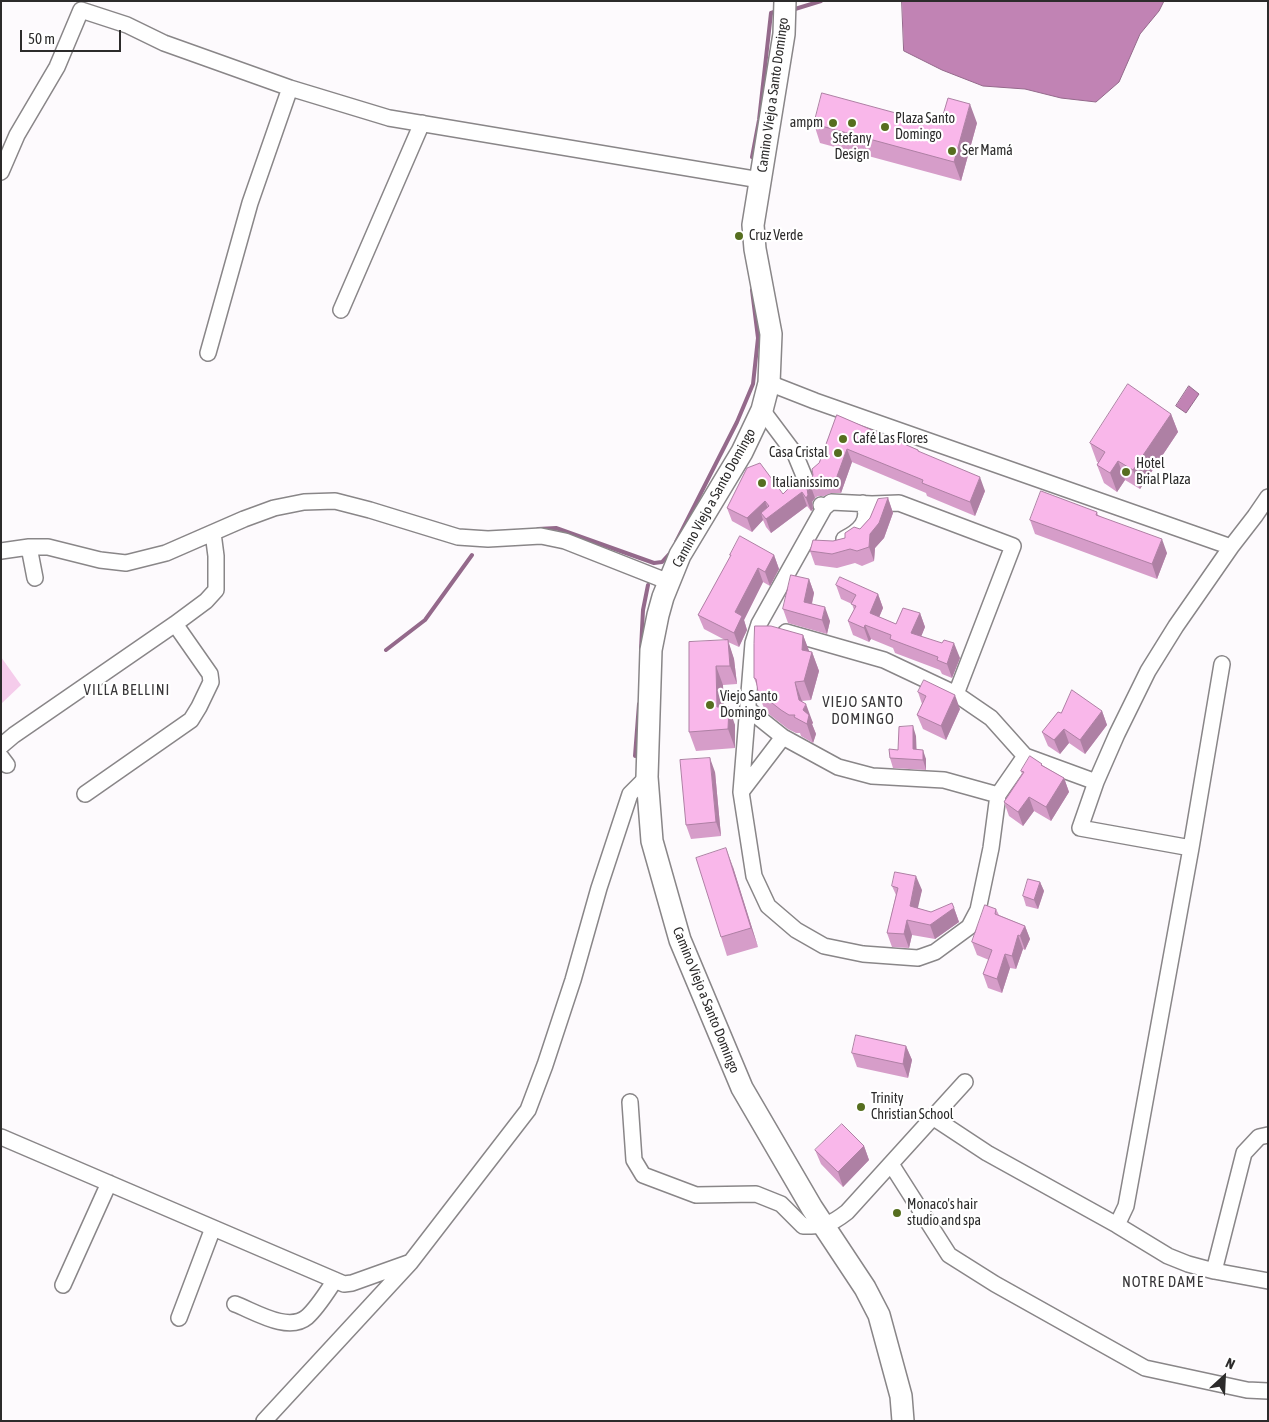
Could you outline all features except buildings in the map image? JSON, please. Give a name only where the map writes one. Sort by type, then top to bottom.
[{"type":"street","name":"Camino Viejo a Santo Domingo","points":[[785,1],[784,34],[753,225],[755,249],[771,334],[770,383],[762,410],[742,452],[680,555],[658,615],[651,650],[647,776],[652,841],[680,940],[742,1088],[812,1208],[865,1288],[879,1315],[901,1396],[903,1421]]},
{"type":"street","points":[[1,172],[17,135],[57,67],[81,10],[127,25],[164,42],[290,88],[389,118],[760,180]]},
{"type":"street","points":[[208,353],[250,203],[290,88]]},
{"type":"street","points":[[341,310],[422,123]]},
{"type":"street","points":[[770,383],[824,404],[1232,547]]},
{"type":"street","points":[[762,410],[795,454],[809,488]]},
{"type":"street","points":[[1191,848],[1080,828],[1096,782],[1148,671],[1176,626],[1232,547],[1262,519],[1268,497]]},
{"type":"street","points":[[1,552],[29,547],[48,547],[100,560],[126,563],[166,553],[274,508],[304,502],[335,501],[458,537],[488,539],[541,536],[565,541],[669,582]]},
{"type":"street","points":[[956,694],[1013,546],[899,503],[832,502],[823,507],[810,544],[759,624],[753,643],[741,792],[754,876],[768,906],[796,930],[824,946],[863,954],[918,958],[935,952],[969,927],[978,910],[991,848],[998,795],[1025,756]]},
{"type":"street","points":[[834,544],[854,534],[864,524],[866,509],[863,503]]},
{"type":"street","points":[[1,746],[206,601],[216,590],[216,556],[213,532]]},
{"type":"street","points":[[29,547],[35,578]]},
{"type":"street","points":[[85,794],[191,720],[200,706],[211,682],[210,674],[175,624]]},
{"type":"street","points":[[759,624],[884,660],[956,694],[991,718],[1025,756],[1096,782]]},
{"type":"street","points":[[1117,1225],[1126,1206],[1191,848],[1222,664]]},
{"type":"street","points":[[748,709],[783,737],[838,766],[872,776],[944,780],[998,795]]},
{"type":"street","points":[[741,792],[783,737]]},
{"type":"street","points":[[264,1421],[410,1263],[528,1110],[574,980],[599,888],[630,794],[647,776]]},
{"type":"street","points":[[630,1102],[634,1160],[643,1175],[696,1195],[756,1194],[781,1204],[802,1226],[825,1226],[835,1222],[848,1212],[965,1082]]},
{"type":"street","points":[[934,1118],[987,1153],[1117,1225],[1168,1256],[1214,1271],[1268,1281]]},
{"type":"street","points":[[1214,1271],[1244,1153],[1259,1137],[1268,1135]]},
{"type":"street","points":[[1,1137],[344,1284],[410,1263]]},
{"type":"street","points":[[891,1164],[949,1255],[995,1284],[1145,1368],[1247,1390],[1268,1391]]},
{"type":"street","points":[[63,1285],[109,1183]]},
{"type":"street","points":[[179,1318],[214,1228]]},
{"type":"street","points":[[235,1304],[275,1320],[288,1323],[297,1322],[307,1317],[335,1280]]},
{"type":"shaded area","points":[[902,1],[1164,1],[1159,11],[1140,34],[1119,82],[1096,102],[1061,98],[1025,89],[983,86],[942,70],[904,51]]},
{"type":"shaded area","points":[[1189,386],[1199,394],[1186,413],[1176,406]]},
{"type":"shaded area","points":[[1,657],[21,685],[1,704]]},
{"type":"waterway","points":[[795,9],[821,1]]},
{"type":"waterway","points":[[752,157],[759,120],[771,13],[777,11]]},
{"type":"waterway","points":[[676,542],[737,422],[753,384],[758,338],[752,290]]},
{"type":"waterway","points":[[538,529],[556,528],[654,563],[662,562],[672,551]]},
{"type":"waterway","points":[[386,650],[425,620],[472,555]]},
{"type":"waterway","points":[[641,649],[643,610],[648,585]]},
{"type":"waterway","points":[[635,756],[639,704]]},
{"type":"place","name":"ampm","points":[[833,123]]},
{"type":"place","name":"Stefany Design","points":[[852,123]]},
{"type":"place","name":"Plaza Santo Domingo","points":[[885,127]]},
{"type":"place","name":"Ser Mamá","points":[[952,151]]},
{"type":"place","name":"Cruz Verde","points":[[739,236]]},
{"type":"place","name":"Café Las Flores","points":[[843,439]]},
{"type":"place","name":"Casa Cristal","points":[[838,453]]},
{"type":"place","name":"Hotel Brial Plaza","points":[[1126,472]]},
{"type":"place","name":"Italianissimo","points":[[762,483]]},
{"type":"place","name":"Viejo Santo Domingo","points":[[710,705]]},
{"type":"place","name":"Trinity Christian School","points":[[861,1107]]},
{"type":"place","name":"Monaco's hair studio and spa","points":[[897,1213]]},
{"type":"district","name":"VILLA BELLINI","points":[[127,690]]},
{"type":"district","name":"VIEJO SANTO DOMINGO","points":[[863,710]]},
{"type":"district","name":"NOTRE DAME","points":[[1163,1282]]}]
